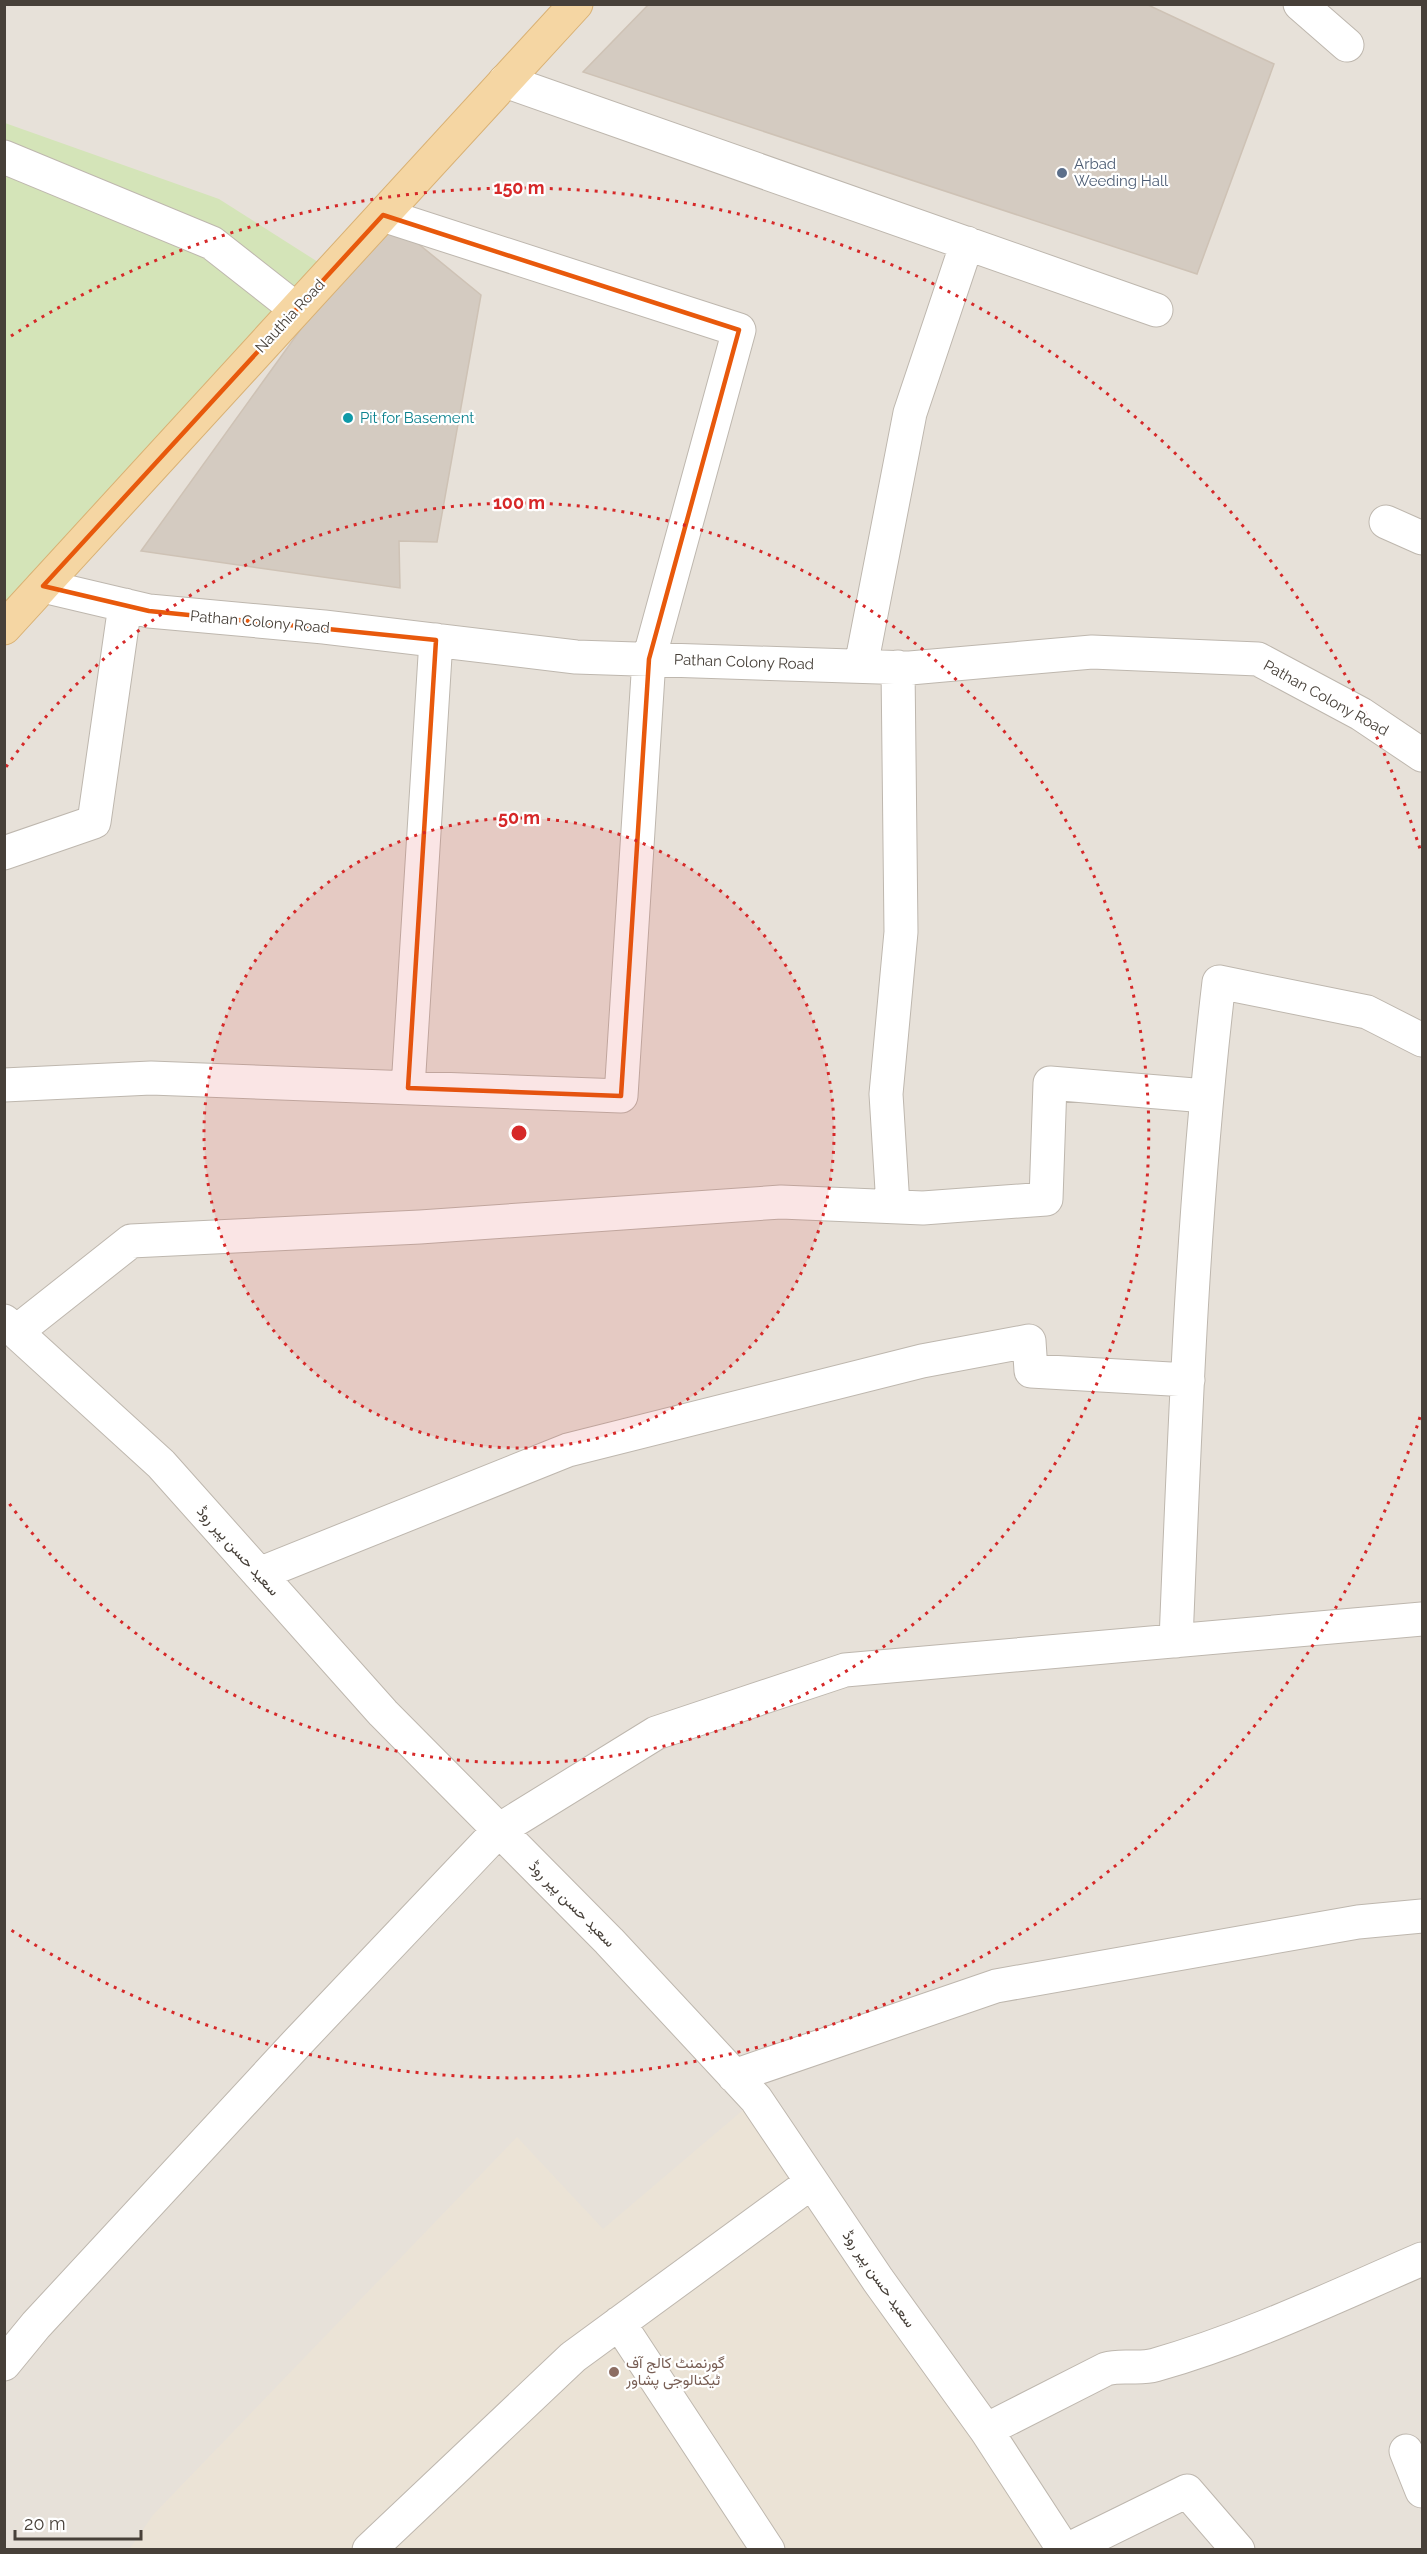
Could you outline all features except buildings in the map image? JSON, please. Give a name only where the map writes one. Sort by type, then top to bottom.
[{"type":"main road","name":"Nauthia Road","points":[[4,628],[576,4]]},
{"type":"street","points":[[1300,4],[1347,45]]},
{"type":"street","points":[[505,81],[1156,310]]},
{"type":"street","points":[[4,157],[212,243],[296,309]]},
{"type":"street","points":[[4,1085],[151,1078],[621,1096],[649,659],[739,330],[383,215]]},
{"type":"street","points":[[861,666],[910,413],[967,243]]},
{"type":"street","points":[[1386,522],[1422,538]]},
{"type":"street","name":"Pathan Colony Road","points":[[43,586],[149,611],[324,627],[576,657],[898,668],[1092,652],[1258,659],[1361,714],[1422,755]]},
{"type":"street","points":[[4,853],[94,822],[125,605]]},
{"type":"street","points":[[408,1088],[436,640]]},
{"type":"street","points":[[893,1206],[886,1094],[901,932],[898,668]]},
{"type":"street","points":[[1176,1641],[1188,1380],[1206,1096],[1219,982],[1367,1012],[1422,1040]]},
{"type":"street","points":[[10,1327],[131,1241],[420,1227],[781,1202],[923,1208],[1046,1199],[1050,1083],[1206,1096]]},
{"type":"street","name":"سعید حسن پیر روڈ","points":[[10,1327],[161,1464],[383,1713],[609,1941],[756,2099],[986,2430],[1065,2550]]},
{"type":"street","points":[[260,1574],[568,1450],[922,1361],[1029,1341],[1031,1371],[1188,1380]]},
{"type":"street","points":[[4,2364],[76,2281],[499,1830],[656,1733],[845,1670],[1422,1619]]},
{"type":"street","points":[[734,2076],[996,1986],[1358,1922],[1422,1916]]},
{"type":"street","points":[[369,2550],[573,2357],[812,2182]]},
{"type":"street","points":[[986,2430],[1106,2369],[1119,2365],[1138,2368],[1152,2366],[1230,2341],[1422,2259]]},
{"type":"street","points":[[619,2323],[768,2550]]},
{"type":"street","points":[[1406,2451],[1422,2491]]},
{"type":"street","points":[[1065,2550],[1187,2491],[1238,2550]]},
{"type":"highlighted area","points":[[383,215],[739,330],[649,659],[621,1096],[408,1088],[436,640],[149,611],[43,586]]},
{"type":"shaded area","points":[[5,5],[1422,5],[1422,2549],[5,2550]]},
{"type":"shaded area","name":"گورنمنٹ کالج آف ٹیکنالوجی پشاور","points":[[756,2099],[1055,2550],[129,2550],[153,2515],[517,2137],[603,2229]]},
{"type":"green space","points":[[5,123],[219,199],[318,262],[5,606]]},
{"type":"place","name":"Arbad Weeding Hall","points":[[1062,173]]},
{"type":"place","name":"Pit for Basement","points":[[348,418]]},
{"type":"place","name":"گورنمنٹ کالج آف ٹیکنالوجی پشاور","points":[[614,2372]]}]
